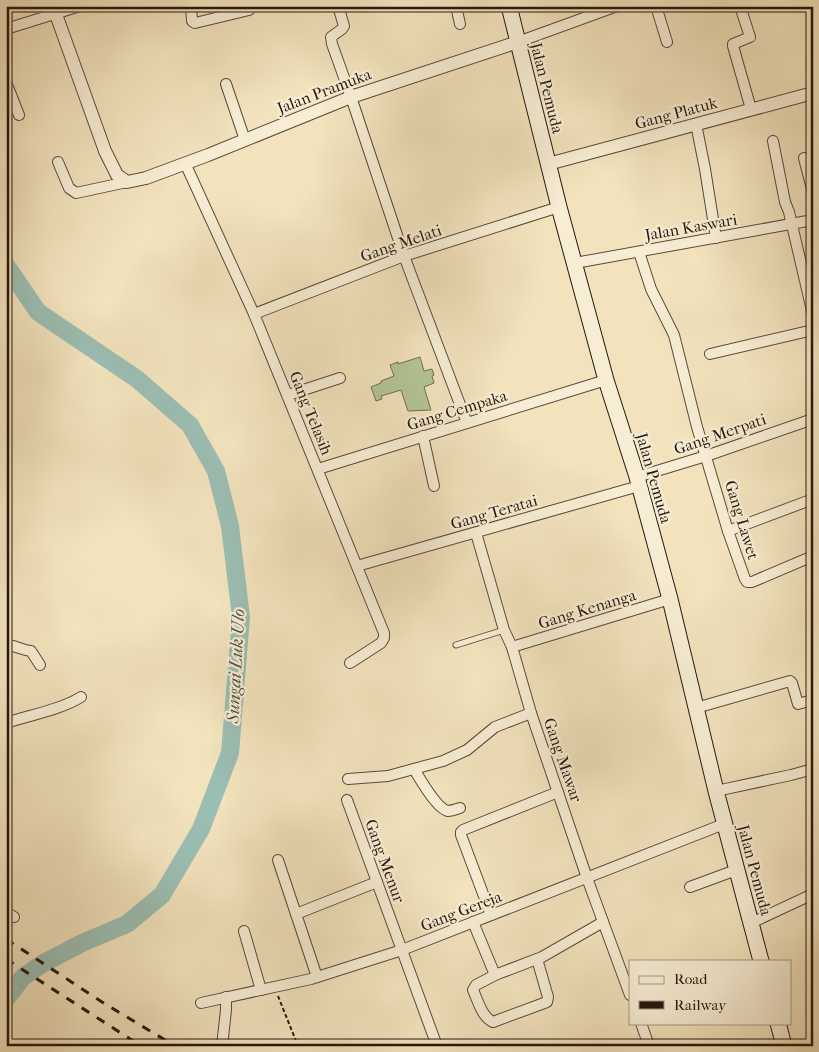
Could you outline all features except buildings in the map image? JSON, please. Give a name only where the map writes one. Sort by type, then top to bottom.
[{"type":"main road","name":"Jalan Pemuda","points":[[509,6],[559,207],[606,380],[638,482],[670,599],[724,824],[761,960]]},
{"type":"main road","points":[[778,1024],[784,1046]]},
{"type":"street","points":[[6,29],[54,10],[80,6]]},
{"type":"street","points":[[191,6],[192,20],[195,23],[249,10],[251,6]]},
{"type":"street","points":[[338,6],[344,26],[332,35],[331,39],[404,256],[467,423]]},
{"type":"street","points":[[456,6],[460,24]]},
{"type":"street","points":[[518,42],[616,6]]},
{"type":"street","points":[[656,6],[667,42]]},
{"type":"street","points":[[740,6],[750,37],[733,44],[733,46],[751,109]]},
{"type":"street","points":[[54,10],[105,151],[117,175],[127,182]]},
{"type":"street","name":"Jalan Pramuka","points":[[127,182],[146,178],[351,97],[518,42]]},
{"type":"street","points":[[6,82],[19,115]]},
{"type":"street","points":[[226,84],[245,140]]},
{"type":"street","name":"Gang Platuk","points":[[548,164],[813,93]]},
{"type":"street","points":[[696,124],[716,238]]},
{"type":"street","points":[[773,142],[813,315]]},
{"type":"street","points":[[804,158],[813,193]]},
{"type":"street","points":[[58,162],[69,188],[76,193],[127,182]]},
{"type":"street","name":"Gang Telasih","points":[[185,163],[254,314],[384,633],[381,643],[350,663]]},
{"type":"street","name":"Gang Melati","points":[[254,314],[404,256],[559,207]]},
{"type":"street","name":"Jalan Kaswari","points":[[575,263],[813,220]]},
{"type":"street","name":"Gang Lawet","points":[[639,252],[651,289],[674,335],[697,427],[744,579],[747,582],[752,582],[813,556]]},
{"type":"street","points":[[710,354],[813,330]]},
{"type":"street","points":[[288,395],[340,378]]},
{"type":"street","name":"Gang Cempaka","points":[[318,469],[606,380]]},
{"type":"street","name":"Gang Merpati","points":[[638,482],[813,419]]},
{"type":"street","points":[[422,436],[434,486]]},
{"type":"street","name":"Gang Teratai","points":[[358,566],[476,533],[638,482]]},
{"type":"street","points":[[728,531],[813,499]]},
{"type":"street","name":"Gang Mawar","points":[[476,533],[504,630],[512,647],[531,713],[587,878],[629,992]]},
{"type":"street","name":"Gang Kenanga","points":[[512,647],[670,599]]},
{"type":"street","points":[[6,645],[13,645],[22,650],[31,651],[40,665]]},
{"type":"street","points":[[696,708],[790,681],[798,704],[813,700]]},
{"type":"street","points":[[6,723],[62,707],[81,697]]},
{"type":"street","points":[[348,779],[388,776],[461,754],[495,727],[531,713]]},
{"type":"street","points":[[414,769],[427,790],[442,808],[449,811],[460,808]]},
{"type":"street","points":[[716,791],[813,769]]},
{"type":"street","points":[[491,916],[461,832],[558,792]]},
{"type":"street","name":"Gang Menur","points":[[347,800],[437,1046]]},
{"type":"street","name":"Gang Gereja","points":[[201,1003],[317,977],[402,950],[724,824]]},
{"type":"street","points":[[278,860],[317,977]]},
{"type":"street","points":[[690,887],[736,870]]},
{"type":"street","points":[[296,914],[377,882]]},
{"type":"street","points":[[751,923],[811,898]]},
{"type":"street","points":[[474,922],[495,975]]},
{"type":"street","points":[[537,959],[548,997],[547,1002],[494,1022],[490,1020],[484,1014],[473,990],[476,985],[495,975],[537,959],[603,922]]},
{"type":"street","points":[[244,931],[261,990]]},
{"type":"street","points":[[222,1046],[226,998]]},
{"type":"street","points":[[641,1024],[649,1046]]},
{"type":"lane","points":[[456,645],[504,630]]},
{"type":"path","points":[[274,987],[298,1046]]},
{"type":"green space","points":[[420,357],[424,371],[432,369],[434,375],[432,376],[434,383],[424,387],[431,410],[408,411],[401,390],[381,396],[382,399],[376,401],[371,387],[394,376],[390,365]]},
{"type":"waterway","name":"Sungai Luk Ulo","points":[[6,265],[38,312],[137,379],[190,425],[216,471],[230,526],[241,617],[230,753],[201,829],[162,895],[127,924],[82,943],[42,964],[23,977],[6,999]]},
{"type":"railway","points":[[6,939],[102,1002],[175,1046]]},
{"type":"railway","points":[[6,959],[141,1046]]}]
